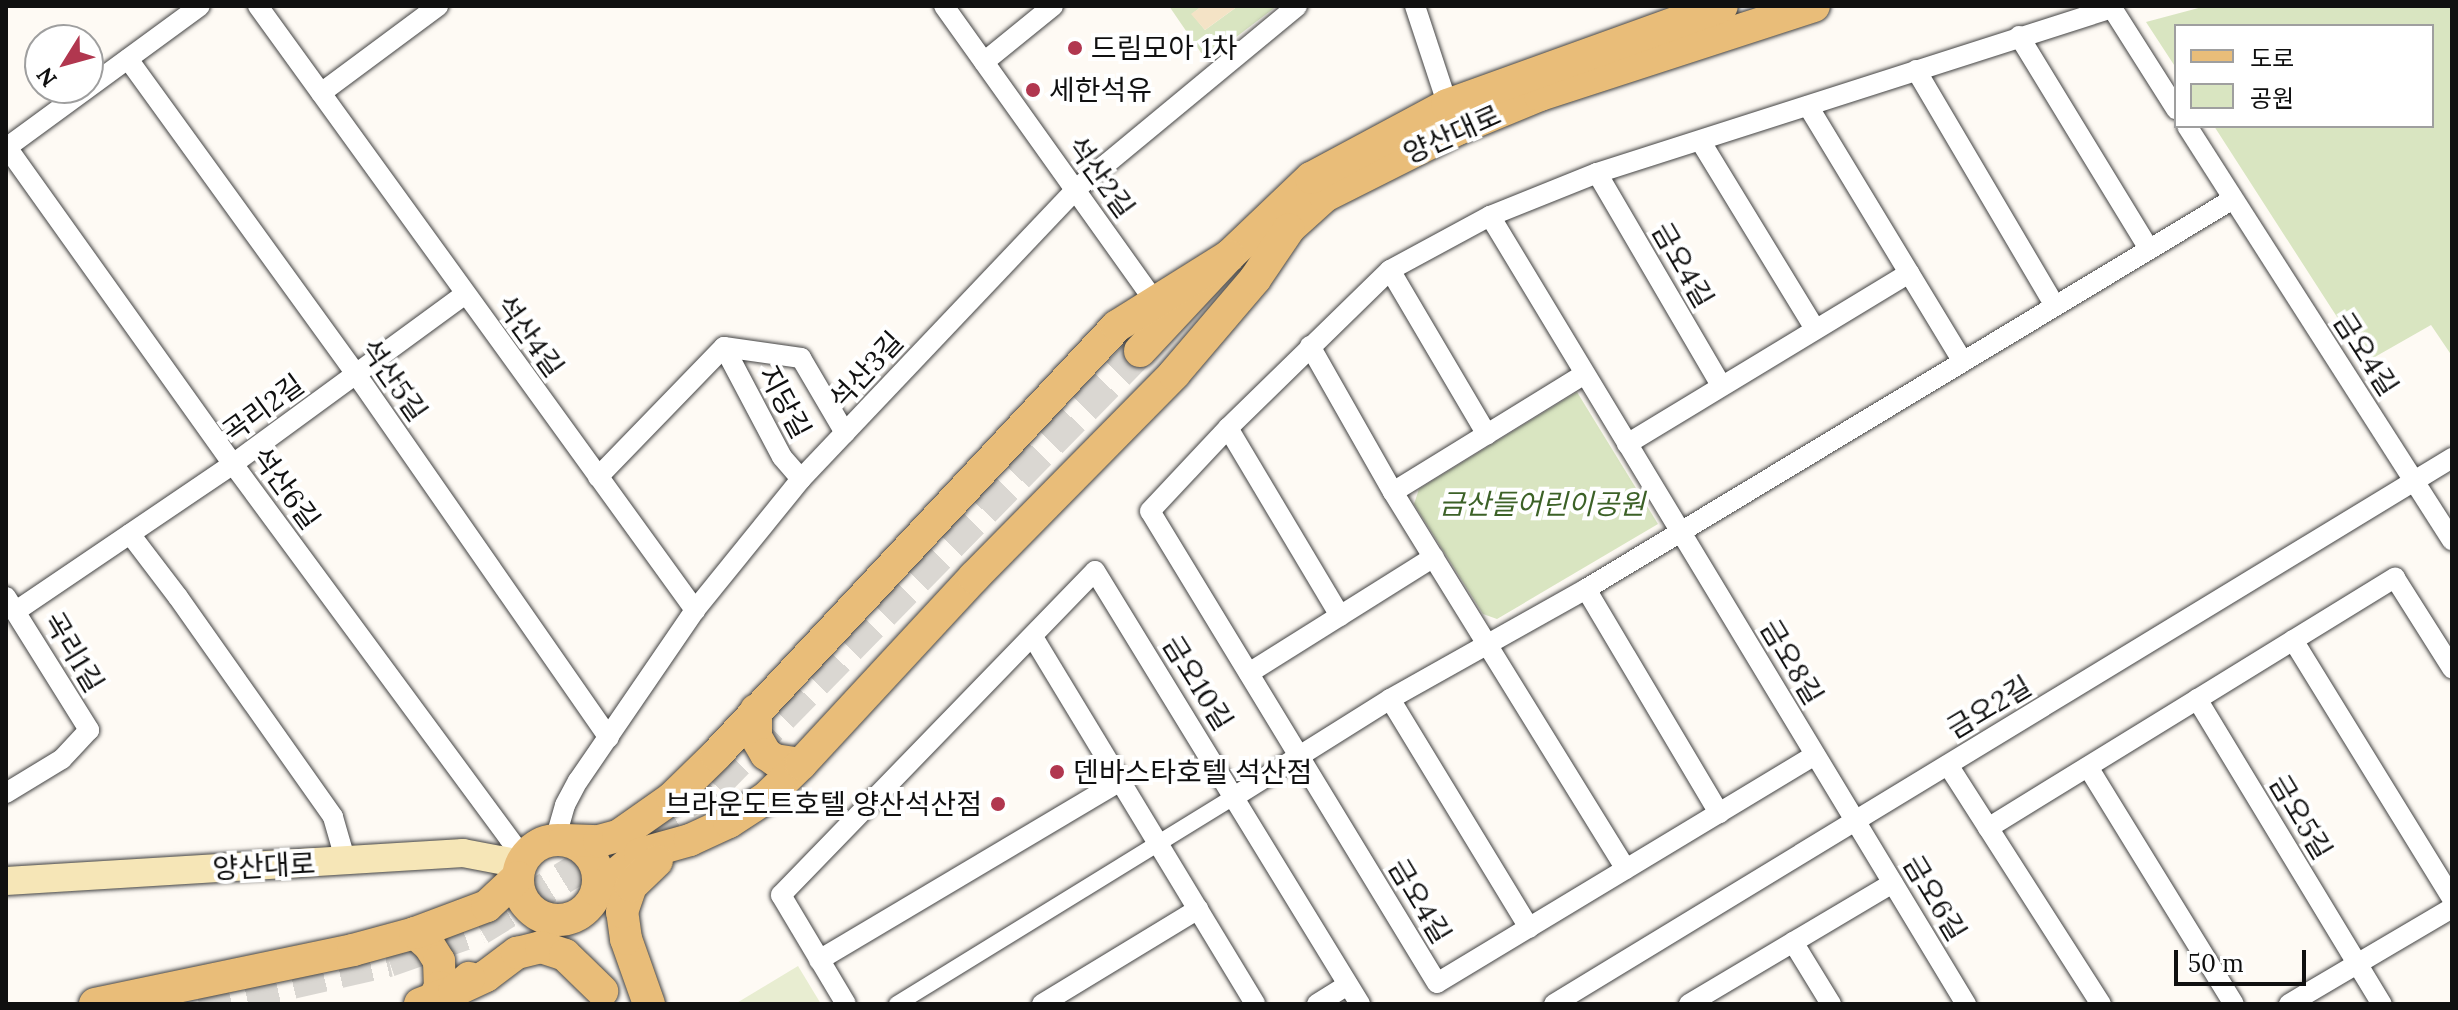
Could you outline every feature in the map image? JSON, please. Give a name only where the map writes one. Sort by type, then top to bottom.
[{"type":"main road","name":"양산대로","points":[[1722,6],[1453,117],[1311,178],[1229,256],[1146,359],[1325,196],[1453,117],[1540,95],[1814,6]]},
{"type":"main road","points":[[436,998],[504,946],[580,913],[596,893],[640,854],[690,840],[729,822],[766,798],[974,577],[1174,374],[1255,279],[1289,229]]},
{"type":"main road","points":[[95,1004],[353,950],[415,933],[487,906],[543,843],[599,841],[638,824],[716,755],[1117,326],[1229,256]]},
{"type":"main road","points":[[756,710],[756,737],[766,754],[775,760],[801,764]]},
{"type":"main road","points":[[560,840],[588,853],[598,877],[596,893],[611,944],[649,1004]]},
{"type":"main road","points":[[649,1004],[626,939],[622,912],[637,878],[690,840]]},
{"type":"main road","name":"양산대로","points":[[6,881],[463,853],[521,866]]},
{"type":"main road","points":[[521,866],[519,890],[533,912],[558,920],[606,998]]},
{"type":"main road","points":[[415,933],[429,945],[439,961],[440,987],[436,998]]},
{"type":"main road","points":[[436,998],[486,976],[517,953],[541,947],[565,955],[606,998]]},
{"type":"street","points":[[6,147],[200,6]]},
{"type":"street","name":"석산4길","points":[[258,6],[695,610]]},
{"type":"street","points":[[321,93],[438,6]]},
{"type":"street","name":"석산2길","points":[[944,6],[1156,303]]},
{"type":"street","points":[[984,62],[1053,6]]},
{"type":"street","name":"석산3길","points":[[560,840],[565,805],[609,738],[695,610],[801,479],[1076,189],[1297,6]]},
{"type":"street","points":[[1415,6],[1453,117]]},
{"type":"street","name":"금오4길","points":[[1815,755],[1437,983],[1150,511],[1228,428],[1390,270],[1490,216],[1597,173],[2112,8],[2174,106]]},
{"type":"street","points":[[2019,36],[2149,249]]},
{"type":"street","name":"석산5길","points":[[128,59],[356,374],[609,738]]},
{"type":"street","points":[[1916,70],[2055,306]]},
{"type":"street","points":[[1808,106],[1963,362]]},
{"type":"street","name":"금오4길","points":[[2188,128],[2452,540]]},
{"type":"street","points":[[1701,142],[1815,329]]},
{"type":"street","name":"석산6길","points":[[6,147],[521,866]]},
{"type":"street","name":"금오4길","points":[[1597,173],[1721,385]]},
{"type":"street","points":[[897,1004],[1390,699],[1488,647],[1586,589],[2233,199]]},
{"type":"street","name":"금오8길","points":[[1490,216],[1855,821]]},
{"type":"street","points":[[1390,270],[1487,435]]},
{"type":"street","points":[[1627,444],[1909,273]]},
{"type":"street","name":"곡리2길","points":[[11,604],[130,534],[233,464],[465,294]]},
{"type":"street","points":[[1310,346],[1393,492],[1626,869]]},
{"type":"street","points":[[598,477],[724,347],[801,358],[845,433]]},
{"type":"street","name":"지당길","points":[[724,347],[782,457],[801,479]]},
{"type":"street","points":[[1393,492],[1585,374]]},
{"type":"street","points":[[1228,428],[1340,616]]},
{"type":"street","name":"금오2길","points":[[1554,1004],[2452,458]]},
{"type":"street","points":[[130,534],[333,817],[346,862]]},
{"type":"street","points":[[1249,673],[1434,557]]},
{"type":"street","name":"금오10길","points":[[846,1004],[781,895],[1095,571],[1360,1004]]},
{"type":"street","points":[[1988,828],[2395,578],[2452,668]]},
{"type":"street","points":[[1586,589],[1719,813]]},
{"type":"street","name":"곡리1길","points":[[6,793],[62,759],[89,730],[11,604]]},
{"type":"street","points":[[1033,637],[1255,1004]]},
{"type":"street","points":[[2293,640],[2452,898]]},
{"type":"street","points":[[1390,699],[1529,928]]},
{"type":"street","name":"금오5길","points":[[2197,699],[2382,1004]]},
{"type":"street","points":[[1948,765],[2101,1004]]},
{"type":"street","points":[[2088,767],[2234,1004]]},
{"type":"street","points":[[819,960],[1121,781]]},
{"type":"street","name":"금오6길","points":[[1855,821],[1966,1004]]},
{"type":"street","points":[[1698,1002],[1893,883]]},
{"type":"street","points":[[2289,1004],[2452,908]]},
{"type":"street","points":[[1042,1004],[1198,909]]},
{"type":"street","points":[[1793,942],[1831,1004]]},
{"type":"street","points":[[1317,1004],[1348,985]]},
{"type":"green space","points":[[1169,6],[1202,6],[1192,14],[1205,30],[1238,6],[1277,6],[1206,60]]},
{"type":"green space","points":[[2206,6],[2452,6],[2452,356],[2431,325],[2366,362],[2215,128],[2434,128],[2434,24],[2174,24],[2174,65],[2146,22]]},
{"type":"green space","name":"금산들어린이공원","points":[[1577,392],[1658,524],[1497,619],[1483,614],[1414,504],[1419,489]]},
{"type":"green space","points":[[798,966],[821,1004],[735,1004]]},
{"type":"sand","points":[[1202,6],[1238,6],[1205,30],[1191,14]]},
{"type":"tunnel","points":[[199,1004],[389,961],[480,929],[715,785],[1140,351]]},
{"type":"place","name":"드림모아 1차","points":[[1075,48]]},
{"type":"place","name":"세한석유","points":[[1033,90]]},
{"type":"place","name":"덴바스타호텔 석산점","points":[[1057,772]]},
{"type":"place","name":"브라운도트호텔 양산석산점","points":[[998,804]]}]
